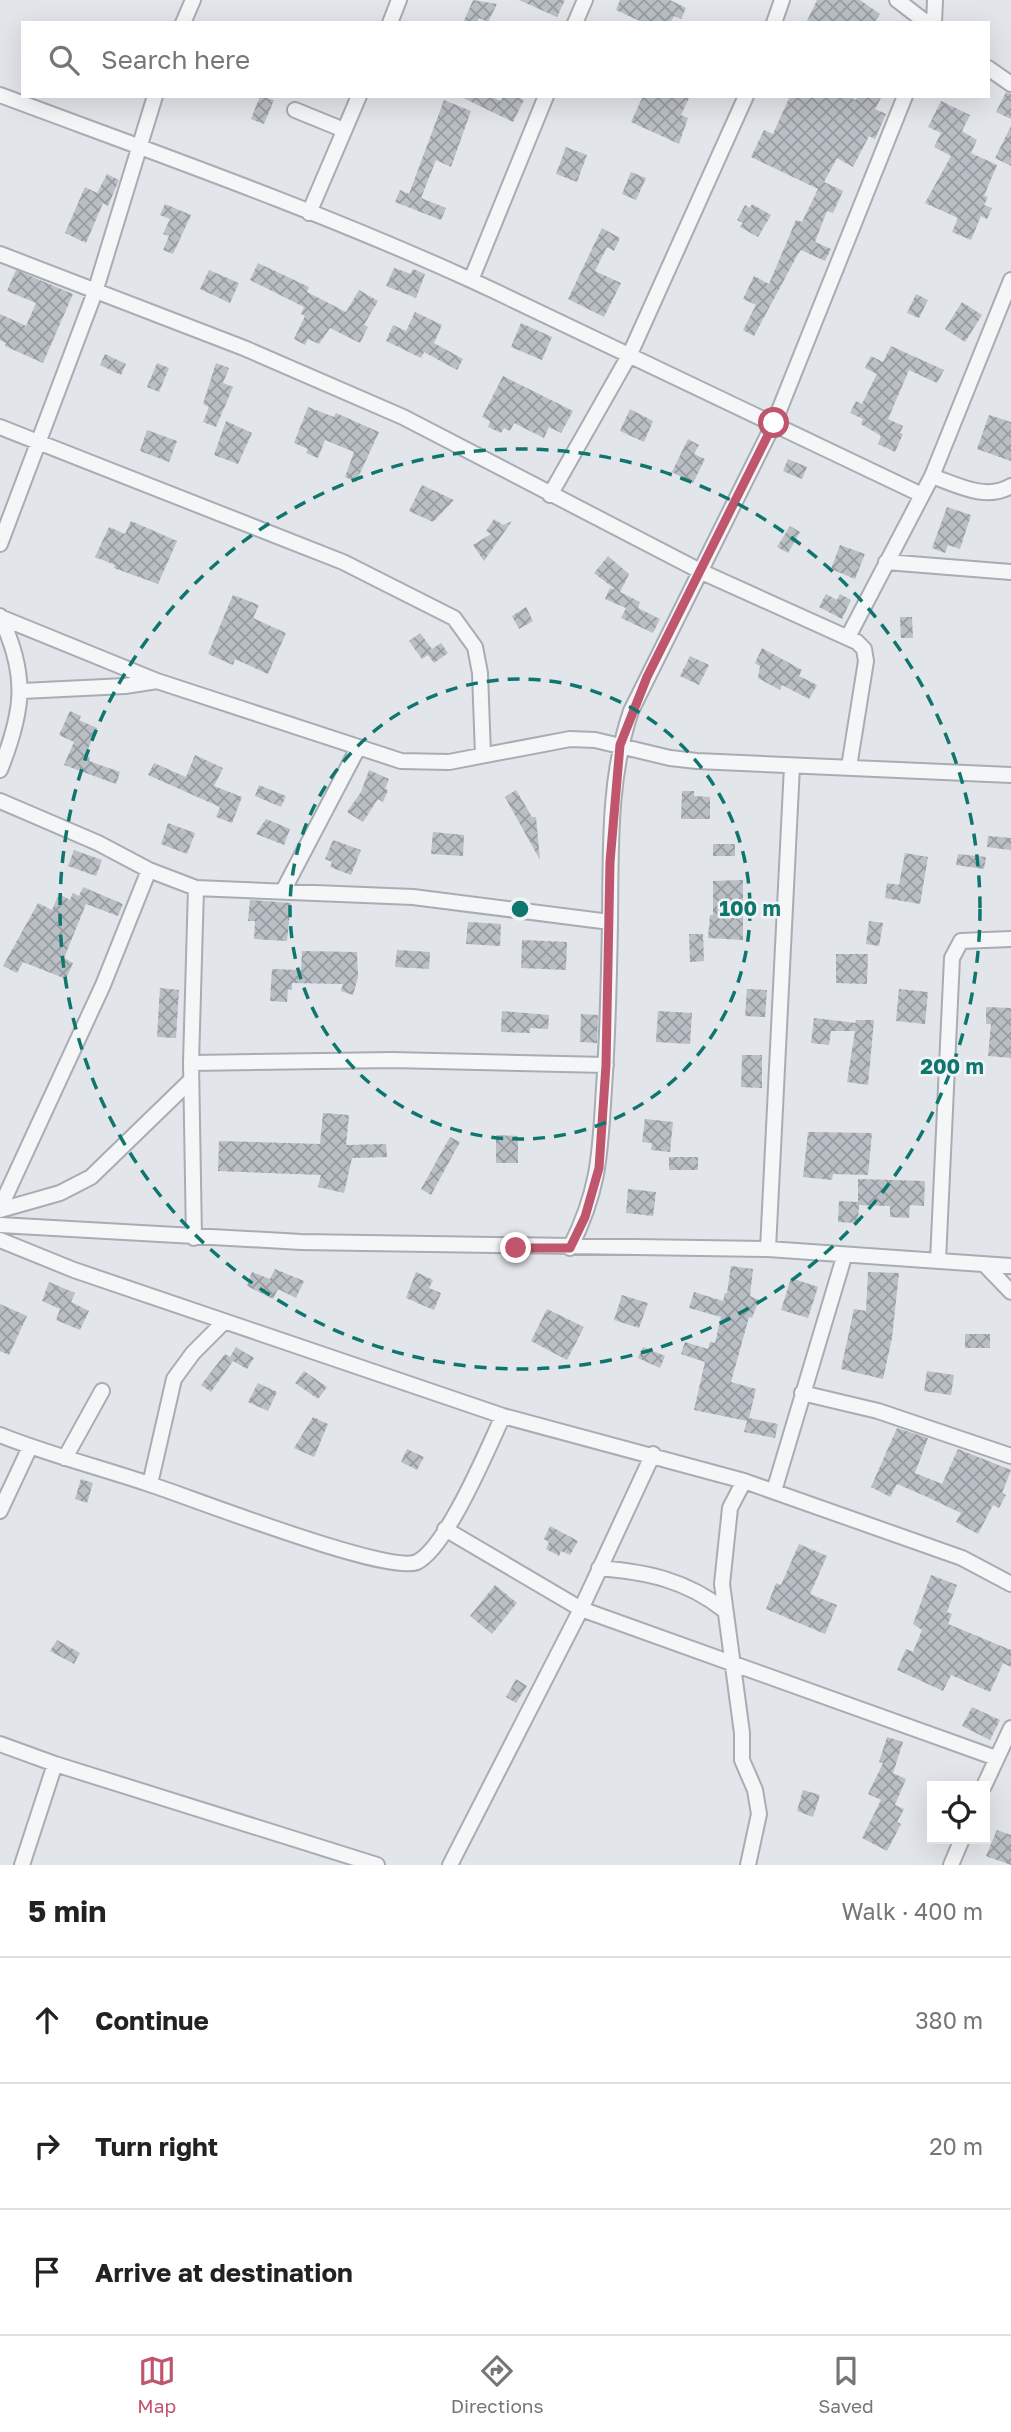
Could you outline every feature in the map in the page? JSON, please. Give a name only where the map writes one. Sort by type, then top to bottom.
[{"type":"street","points":[[184,21],[192,0]]},
{"type":"street","points":[[391,21],[399,0]]},
{"type":"street","points":[[576,21],[585,0]]},
{"type":"street","points":[[775,21],[782,0]]},
{"type":"street","points":[[897,0],[924,21]]},
{"type":"street","points":[[934,21],[935,0]]},
{"type":"street","points":[[990,69],[1011,85]]},
{"type":"street","points":[[0,95],[139,149],[204,169],[471,280],[922,495]]},
{"type":"street","points":[[0,544],[95,292],[154,98]]},
{"type":"street","points":[[309,214],[358,98]]},
{"type":"street","points":[[471,280],[545,98]]},
{"type":"street","points":[[550,495],[630,354],[745,98]]},
{"type":"street","points":[[570,1248],[585,1217],[599,1168],[606,1065],[610,862],[620,745],[642,688],[774,423],[904,98]]},
{"type":"street","points":[[295,110],[344,130]]},
{"type":"street","points":[[0,254],[244,348],[392,412],[702,572],[848,637],[864,649],[866,661],[849,767]]},
{"type":"street","points":[[848,637],[932,476],[1011,280]]},
{"type":"street","points":[[0,427],[343,562],[454,618],[475,647],[481,673],[483,755]]},
{"type":"street","points":[[932,476],[973,491],[992,493],[1011,486]]},
{"type":"street","points":[[886,562],[1011,572]]},
{"type":"street","points":[[0,617],[157,681],[358,748],[423,764],[570,739],[620,745],[670,758],[1011,775]]},
{"type":"street","points":[[0,617],[17,654],[22,691],[0,770]]},
{"type":"street","points":[[22,691],[125,686],[157,681]]},
{"type":"street","points":[[283,891],[358,748]]},
{"type":"street","points":[[768,1249],[792,765]]},
{"type":"street","points":[[0,801],[98,843],[149,870],[196,888],[413,897],[610,922]]},
{"type":"street","points":[[0,1209],[103,985],[149,870]]},
{"type":"street","points":[[194,1238],[191,1063],[196,888]]},
{"type":"street","points":[[938,1261],[952,958],[961,941],[1011,939]]},
{"type":"street","points":[[191,1063],[392,1059],[606,1065]]},
{"type":"street","points":[[0,1209],[60,1193],[91,1177],[191,1080]]},
{"type":"street","points":[[0,1225],[194,1238],[570,1248],[768,1249],[844,1257],[1011,1266]]},
{"type":"street","points":[[0,1240],[74,1270],[503,1416],[653,1454],[774,1491],[962,1558],[1011,1584]]},
{"type":"street","points":[[774,1491],[844,1257]]},
{"type":"street","points":[[985,1265],[1011,1292]]},
{"type":"street","points":[[150,1484],[174,1379],[193,1353],[224,1322]]},
{"type":"street","points":[[65,1458],[102,1391]]},
{"type":"street","points":[[802,1393],[878,1411],[1011,1456]]},
{"type":"street","points":[[0,1435],[281,1530],[404,1564],[425,1557],[445,1529],[503,1416]]},
{"type":"street","points":[[0,1511],[30,1447]]},
{"type":"street","points":[[450,1865],[581,1609],[653,1454]]},
{"type":"street","points":[[744,1481],[730,1508],[725,1533],[724,1610],[742,1760],[755,1790],[759,1814],[748,1865]]},
{"type":"street","points":[[445,1529],[581,1609],[996,1758]]},
{"type":"street","points":[[600,1568],[637,1571],[669,1579],[709,1598],[724,1610]]},
{"type":"street","points":[[986,1781],[1011,1728]]},
{"type":"street","points":[[0,1744],[353,1862],[377,1865]]},
{"type":"street","points":[[22,1865],[55,1764]]},
{"type":"street","points":[[951,1865],[960,1844]]},
{"type":"building","points":[[473,0],[497,4],[488,21],[479,18],[478,21],[464,21]]},
{"type":"building","points":[[519,0],[565,0],[557,17]]},
{"type":"building","points":[[620,0],[670,0],[686,8],[681,19],[674,16],[671,21],[640,21],[616,10]]},
{"type":"building","points":[[817,0],[860,0],[880,14],[875,21],[807,21]]},
{"type":"building","points":[[1006,92],[1011,94],[1011,119],[996,112]]},
{"type":"building","points":[[259,98],[274,100],[264,124],[251,119]]},
{"type":"building","points":[[463,98],[524,100],[513,122]]},
{"type":"building","points":[[642,98],[689,98],[681,115],[688,118],[679,144],[631,122]]},
{"type":"building","points":[[789,98],[881,98],[875,109],[886,114],[875,139],[869,136],[853,167],[837,158],[824,182],[843,191],[833,213],[827,211],[815,242],[831,249],[825,261],[801,250],[754,336],[743,330],[756,305],[743,299],[754,276],[769,284],[796,220],[802,222],[818,189],[751,157],[764,130],[773,134]]},
{"type":"building","points":[[444,100],[471,111],[451,167],[436,160],[421,198],[446,208],[441,220],[395,202],[400,190],[409,194]]},
{"type":"building","points":[[941,101],[970,115],[962,131],[977,140],[971,153],[997,165],[984,196],[988,197],[984,205],[992,208],[987,219],[981,216],[971,240],[952,232],[958,218],[925,203],[951,156],[934,147],[941,133],[928,127]]},
{"type":"building","points":[[1011,126],[1011,166],[995,158]]},
{"type":"building","points":[[566,147],[587,155],[577,182],[556,174]]},
{"type":"building","points":[[631,172],[646,178],[636,200],[622,194]]},
{"type":"building","points":[[107,174],[119,180],[108,206],[103,203],[86,243],[65,233],[85,187],[97,193]]},
{"type":"building","points":[[165,204],[191,215],[173,254],[163,250],[169,236],[163,234],[170,219],[160,215]]},
{"type":"building","points":[[752,204],[771,215],[758,237],[740,227],[743,223],[737,220],[745,205],[750,208]]},
{"type":"building","points":[[602,228],[620,238],[614,251],[607,247],[595,271],[621,283],[604,317],[568,299]]},
{"type":"building","points":[[258,263],[309,287],[307,292],[346,312],[359,290],[378,301],[364,325],[368,327],[360,343],[330,328],[319,344],[308,339],[305,345],[294,339],[305,316],[301,314],[304,307],[250,280]]},
{"type":"building","points":[[394,268],[411,274],[413,269],[425,274],[416,298],[386,286]]},
{"type":"building","points":[[16,270],[73,294],[43,363],[5,346],[6,343],[0,340],[0,314],[26,326],[36,303],[7,291]]},
{"type":"building","points":[[209,270],[239,283],[230,303],[200,289]]},
{"type":"building","points":[[916,294],[928,300],[919,318],[907,313]]},
{"type":"building","points":[[962,302],[982,315],[965,342],[945,329]]},
{"type":"building","points":[[415,312],[442,325],[434,343],[463,359],[457,370],[424,352],[421,358],[386,341],[393,325],[406,331]]},
{"type":"building","points":[[521,323],[552,337],[542,360],[511,347]]},
{"type":"building","points":[[891,346],[944,370],[937,383],[909,370],[888,419],[903,426],[900,433],[903,434],[895,452],[878,444],[881,436],[861,424],[863,419],[850,413],[856,401],[862,404],[877,374],[865,368],[871,356],[883,362]]},
{"type":"building","points":[[105,354],[126,364],[121,375],[100,365]]},
{"type":"building","points":[[157,363],[169,368],[159,392],[147,387]]},
{"type":"building","points":[[216,363],[229,368],[223,383],[233,387],[216,427],[203,422],[209,407],[203,404]]},
{"type":"building","points":[[503,376],[573,411],[561,433],[549,427],[544,438],[514,423],[510,431],[504,428],[501,433],[488,427],[490,421],[482,417]]},
{"type":"building","points":[[308,407],[334,417],[336,413],[379,432],[356,482],[345,477],[354,452],[325,440],[318,458],[306,453],[308,449],[294,443]]},
{"type":"building","points":[[630,409],[653,421],[644,442],[620,431]]},
{"type":"building","points":[[989,415],[1011,422],[1011,461],[977,449]]},
{"type":"building","points":[[226,421],[252,433],[238,464],[214,455]]},
{"type":"building","points":[[147,430],[177,441],[169,462],[140,451]]},
{"type":"building","points":[[688,439],[699,445],[694,454],[705,459],[693,483],[672,472]]},
{"type":"building","points":[[788,459],[807,467],[802,479],[783,471]]},
{"type":"building","points":[[422,485],[454,500],[433,522],[409,511]]},
{"type":"building","points":[[947,507],[971,515],[960,549],[948,545],[945,553],[932,548]]},
{"type":"building","points":[[494,519],[503,525],[512,521],[484,561],[473,545],[491,534],[486,531]]},
{"type":"building","points":[[131,521],[177,541],[158,584],[114,568],[115,565],[95,557],[109,527],[125,534]]},
{"type":"building","points":[[790,526],[800,532],[788,553],[777,547]]},
{"type":"building","points":[[840,545],[865,554],[855,579],[831,569]]},
{"type":"building","points":[[608,556],[629,574],[620,592],[640,602],[638,608],[660,619],[653,633],[621,618],[626,608],[605,599],[610,588],[616,590],[594,573]]},
{"type":"building","points":[[826,594],[837,600],[840,594],[851,600],[842,619],[819,607]]},
{"type":"building","points":[[233,595],[259,605],[253,618],[286,633],[268,674],[235,659],[233,665],[208,654]]},
{"type":"building","points":[[526,607],[533,621],[519,629],[512,616]]},
{"type":"building","points":[[900,617],[912,617],[913,638],[901,638]]},
{"type":"building","points":[[420,633],[432,649],[441,643],[448,653],[434,663],[428,655],[422,659],[409,641]]},
{"type":"building","points":[[762,648],[802,670],[799,676],[817,685],[809,699],[782,685],[780,690],[758,678],[760,666],[755,663]]},
{"type":"building","points":[[690,656],[709,665],[699,685],[680,676]]},
{"type":"building","points":[[70,711],[81,716],[79,720],[97,728],[85,756],[90,757],[89,761],[120,772],[116,784],[64,765],[74,742],[59,735]]},
{"type":"building","points":[[195,755],[223,768],[214,786],[242,797],[232,823],[216,817],[220,807],[148,775],[154,763],[186,777]]},
{"type":"building","points":[[369,770],[389,779],[385,789],[388,790],[383,802],[378,799],[363,822],[347,812],[361,792]]},
{"type":"building","points":[[259,785],[286,796],[281,807],[255,796]]},
{"type":"building","points":[[516,790],[532,817],[536,817],[540,860],[505,797]]},
{"type":"building","points":[[682,791],[694,791],[694,796],[710,797],[710,819],[681,819]]},
{"type":"building","points":[[266,819],[290,829],[284,845],[256,834]]},
{"type":"building","points":[[168,823],[195,833],[187,854],[161,844]]},
{"type":"building","points":[[433,832],[464,835],[463,856],[431,854]]},
{"type":"building","points":[[988,836],[1011,838],[1011,850],[987,847]]},
{"type":"building","points":[[333,840],[361,850],[351,875],[330,867],[332,862],[325,859]]},
{"type":"building","points":[[713,844],[735,844],[735,856],[713,856]]},
{"type":"building","points":[[74,850],[102,860],[96,876],[68,866]]},
{"type":"building","points":[[905,853],[928,857],[920,904],[885,898],[887,883],[899,885]]},
{"type":"building","points":[[958,854],[986,857],[984,869],[956,865]]},
{"type":"building","points":[[743,880],[743,940],[708,938],[710,915],[713,915],[713,881]]},
{"type":"building","points":[[83,887],[123,904],[118,916],[86,904],[64,958],[73,963],[66,979],[23,962],[17,973],[3,966],[38,903],[52,910],[59,894],[70,900],[73,893],[79,896]]},
{"type":"building","points":[[250,900],[291,903],[287,941],[254,939],[255,921],[248,921]]},
{"type":"building","points":[[869,921],[883,923],[879,946],[866,944]]},
{"type":"building","points":[[468,922],[501,924],[500,946],[466,944]]},
{"type":"building","points":[[689,934],[703,934],[704,961],[690,962]]},
{"type":"building","points":[[522,940],[567,942],[566,970],[521,968]]},
{"type":"building","points":[[397,950],[430,952],[429,969],[395,967]]},
{"type":"building","points":[[302,951],[357,952],[358,977],[353,995],[341,991],[343,984],[292,983],[292,990],[288,989],[287,1002],[270,1001],[272,969],[301,970]]},
{"type":"building","points":[[836,954],[868,954],[867,984],[836,983]]},
{"type":"building","points":[[160,988],[179,990],[176,1038],[157,1037]]},
{"type":"building","points":[[747,989],[767,990],[765,1017],[745,1016]]},
{"type":"building","points":[[899,989],[928,992],[925,1024],[896,1021]]},
{"type":"building","points":[[986,1007],[1011,1008],[1011,1058],[988,1056],[991,1024],[986,1024]]},
{"type":"building","points":[[502,1011],[549,1015],[548,1029],[530,1028],[530,1033],[501,1032]]},
{"type":"building","points":[[658,1011],[692,1013],[690,1044],[656,1042]]},
{"type":"building","points":[[581,1014],[598,1015],[597,1043],[580,1042]]},
{"type":"building","points":[[814,1018],[856,1023],[856,1020],[874,1020],[868,1085],[847,1082],[855,1031],[831,1031],[829,1045],[811,1043]]},
{"type":"building","points":[[742,1055],[762,1055],[762,1088],[741,1087]]},
{"type":"building","points":[[323,1113],[349,1115],[346,1145],[386,1144],[387,1157],[352,1158],[344,1193],[318,1187],[321,1175],[218,1171],[219,1141],[320,1144]]},
{"type":"building","points":[[645,1119],[673,1122],[670,1152],[651,1150],[652,1143],[642,1142]]},
{"type":"building","points":[[808,1132],[872,1133],[868,1175],[833,1174],[832,1180],[803,1177]]},
{"type":"building","points":[[496,1135],[518,1136],[518,1163],[496,1163]]},
{"type":"building","points":[[450,1137],[460,1142],[431,1195],[421,1189]]},
{"type":"building","points":[[669,1157],[698,1157],[698,1170],[669,1170]]},
{"type":"building","points":[[858,1179],[925,1181],[924,1206],[910,1205],[909,1218],[890,1217],[890,1206],[859,1205],[858,1223],[838,1222],[839,1201],[858,1202]]},
{"type":"building","points":[[628,1189],[656,1192],[653,1216],[626,1213]]},
{"type":"building","points":[[731,1266],[753,1269],[750,1296],[759,1300],[752,1318],[749,1317],[731,1382],[756,1389],[749,1418],[778,1424],[775,1438],[744,1432],[747,1421],[694,1410],[705,1362],[681,1354],[685,1342],[708,1349],[710,1342],[715,1343],[721,1317],[689,1308],[694,1292],[723,1301],[727,1293]]},
{"type":"building","points":[[275,1269],[304,1281],[296,1298],[278,1289],[273,1299],[247,1286],[252,1272],[270,1279]]},
{"type":"building","points":[[416,1272],[433,1280],[429,1288],[441,1293],[434,1310],[406,1298]]},
{"type":"building","points":[[868,1272],[899,1273],[892,1338],[883,1379],[841,1369],[854,1309],[866,1311]]},
{"type":"building","points":[[791,1278],[818,1287],[808,1318],[781,1310]]},
{"type":"building","points":[[49,1282],[75,1293],[71,1302],[89,1311],[80,1330],[56,1320],[60,1309],[42,1301]]},
{"type":"building","points":[[622,1295],[648,1303],[639,1328],[614,1320]]},
{"type":"building","points":[[0,1304],[27,1316],[9,1355],[0,1351]]},
{"type":"building","points":[[547,1309],[584,1327],[567,1360],[531,1341]]},
{"type":"building","points":[[965,1334],[990,1334],[990,1348],[965,1348]]},
{"type":"building","points":[[236,1347],[254,1358],[247,1369],[233,1361],[211,1392],[201,1385],[225,1354],[230,1357]]},
{"type":"building","points":[[643,1347],[665,1356],[660,1368],[638,1358]]},
{"type":"building","points":[[304,1371],[327,1387],[318,1399],[295,1383]]},
{"type":"building","points":[[927,1371],[954,1375],[951,1395],[924,1391]]},
{"type":"building","points":[[258,1383],[277,1392],[268,1411],[248,1402]]},
{"type":"building","points":[[313,1417],[328,1424],[314,1457],[294,1448]]},
{"type":"building","points":[[897,1428],[928,1438],[915,1473],[942,1484],[958,1449],[1011,1470],[1002,1493],[1006,1495],[999,1508],[993,1505],[978,1534],[956,1522],[961,1513],[925,1496],[897,1484],[890,1497],[871,1487]]},
{"type":"building","points":[[407,1449],[424,1457],[417,1470],[401,1462]]},
{"type":"building","points":[[81,1479],[93,1483],[87,1503],[75,1499]]},
{"type":"building","points":[[550,1526],[578,1541],[570,1555],[561,1551],[559,1556],[546,1549],[549,1542],[544,1539]]},
{"type":"building","points":[[799,1544],[827,1556],[810,1594],[837,1605],[825,1634],[766,1609],[776,1583],[781,1585]]},
{"type":"building","points":[[931,1575],[957,1585],[947,1612],[952,1614],[948,1624],[1011,1650],[1011,1667],[1003,1663],[990,1692],[951,1675],[943,1691],[897,1670],[906,1649],[913,1652],[922,1630],[913,1624]]},
{"type":"building","points":[[495,1585],[517,1603],[492,1634],[470,1616]]},
{"type":"building","points":[[57,1640],[80,1653],[74,1664],[50,1651]]},
{"type":"building","points":[[516,1679],[527,1686],[516,1703],[506,1697]]},
{"type":"building","points":[[972,1707],[1000,1720],[990,1740],[962,1726]]},
{"type":"building","points":[[887,1737],[903,1742],[893,1773],[906,1779],[895,1805],[904,1809],[897,1822],[901,1824],[887,1851],[862,1838],[881,1800],[868,1794],[883,1763],[879,1762]]},
{"type":"building","points":[[803,1790],[820,1795],[813,1817],[797,1811]]},
{"type":"building","points":[[997,1830],[1011,1835],[1011,1865],[986,1856]]},
{"type":"route","points":[[516,1248],[570,1248],[593,1194],[599,1168],[606,1065],[610,862],[620,745],[631,711],[647,677],[702,572],[774,423]]}]
